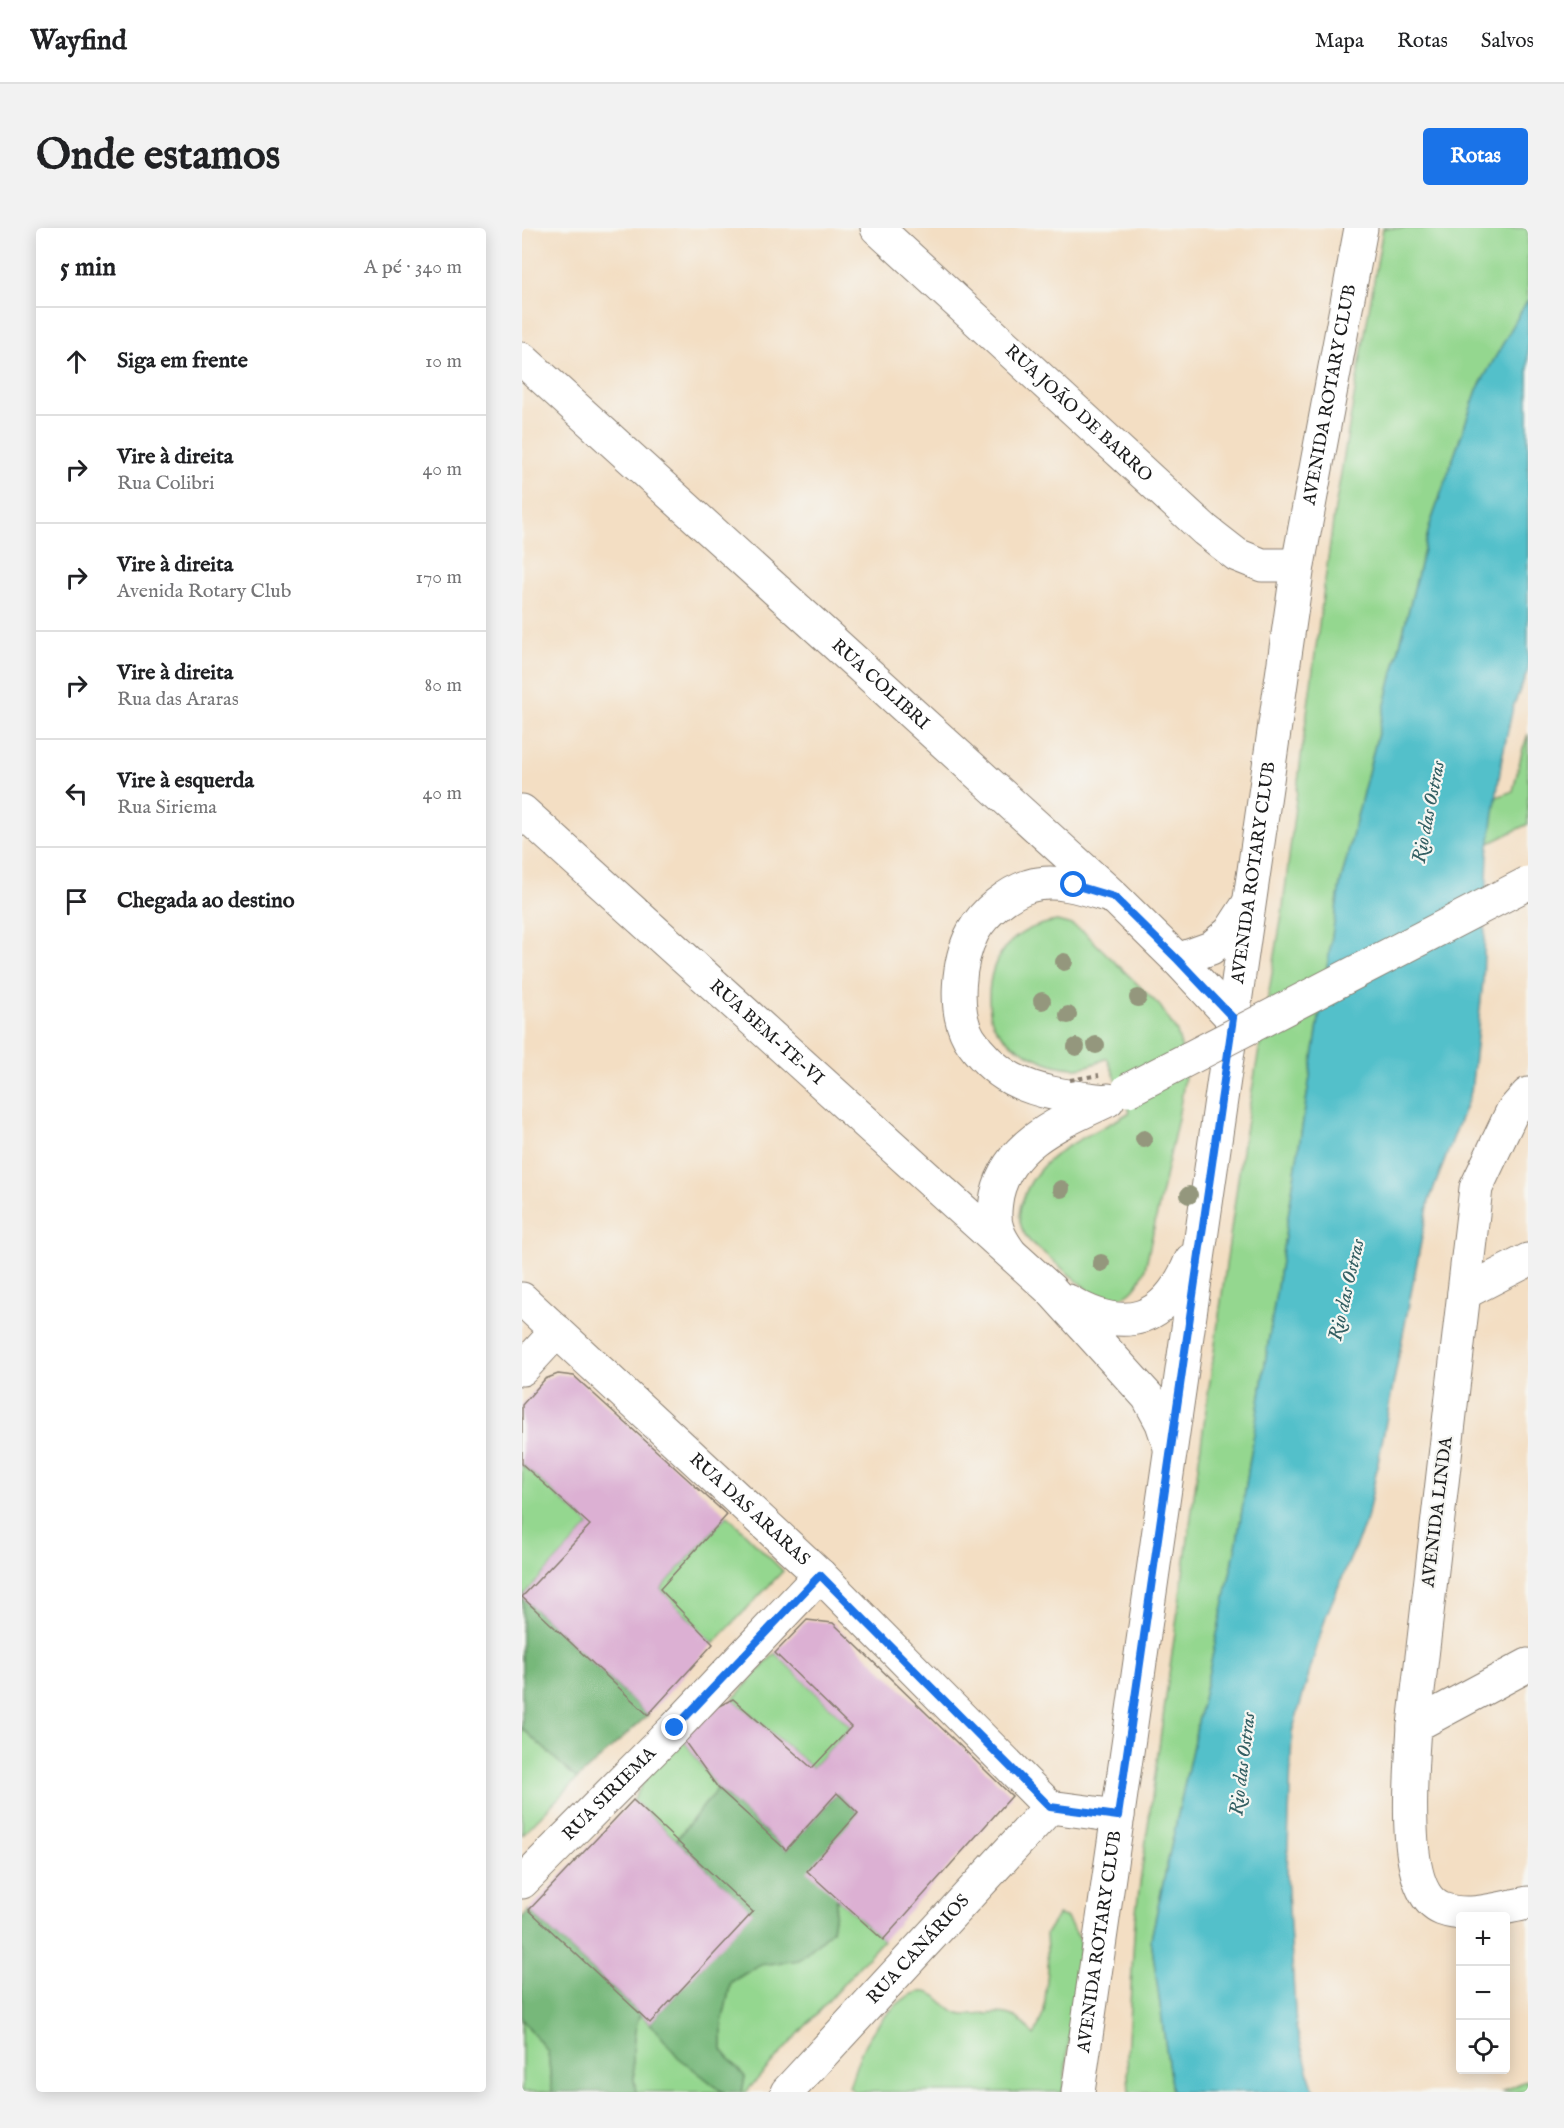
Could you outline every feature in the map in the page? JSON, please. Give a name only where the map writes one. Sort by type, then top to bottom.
[{"type":"street","name":"RUA JOÃO DE BARRO","points":[[877,228],[1205,530],[1237,555],[1262,565],[1298,565]]},
{"type":"street","name":"AVENIDA ROTARY CLUB","points":[[1078,2092],[1298,565],[1360,228]]},
{"type":"street","name":"RUA COLIBRI","points":[[522,359],[1114,897],[1233,1018]]},
{"type":"street","name":"RUA BEM-TE-VI","points":[[522,811],[1051,1290]]},
{"type":"street","points":[[1114,897],[1074,885],[1053,883],[1029,886],[1007,897],[989,912],[974,931],[965,953],[960,975],[959,1007],[969,1037],[988,1062],[1010,1078],[1030,1088],[1052,1094],[1116,1096]]},
{"type":"street","points":[[1011,1255],[997,1230],[994,1208],[999,1186],[1010,1163],[1025,1147],[1047,1130],[1528,883]]},
{"type":"street","points":[[1178,960],[1211,948],[1230,932],[1250,903]]},
{"type":"street","name":"AVENIDA LINDA","points":[[1528,1094],[1512,1112],[1476,1188],[1414,1726],[1410,1800],[1413,1855],[1418,1881],[1425,1896],[1440,1909],[1467,1914],[1528,1903]]},
{"type":"street","points":[[1051,1290],[1083,1310],[1105,1318],[1131,1319],[1145,1316],[1157,1310],[1177,1288],[1191,1259],[1203,1219]]},
{"type":"street","points":[[1464,1293],[1528,1260]]},
{"type":"street","points":[[1051,1290],[1148,1397],[1162,1423],[1171,1449]]},
{"type":"street","name":"RUA DAS ARARAS","points":[[522,1299],[820,1575],[1050,1807]]},
{"type":"street","points":[[522,1369],[557,1331]]},
{"type":"street","name":"RUA SIRIEMA","points":[[522,1882],[675,1728],[820,1575]]},
{"type":"street","points":[[1414,1726],[1528,1665]]},
{"type":"street","points":[[1050,1807],[1118,1816]]},
{"type":"street","name":"RUA CANÁRIOS","points":[[787,2092],[1050,1807]]},
{"type":"green space","points":[[1383,228],[1528,228],[1528,299],[1477,390],[1430,525],[1340,885],[1237,1542],[1151,1939],[1172,2092],[1129,2092],[1127,2056],[1135,1919],[1243,1143],[1282,915],[1334,514]]},
{"type":"green space","points":[[1528,734],[1528,824],[1488,844],[1489,800],[1513,791]]},
{"type":"green space","points":[[1057,921],[1072,925],[1084,932],[1160,1006],[1177,1032],[1182,1050],[1185,1076],[1178,1118],[1145,1269],[1136,1286],[1119,1298],[1093,1294],[1030,1242],[1019,1219],[1023,1199],[1031,1182],[1054,1156],[1130,1112],[1107,1058],[1092,1065],[1077,1068],[1055,1065],[1031,1056],[1009,1042],[994,1025],[989,1005],[990,982],[999,956],[1017,937],[1028,930]]},
{"type":"green space","points":[[522,1464],[590,1525],[522,1597]]},
{"type":"green space","points":[[727,1515],[783,1571],[713,1644],[660,1589]]},
{"type":"green space","points":[[522,1597],[648,1715],[577,1779],[522,1728]]},
{"type":"green space","points":[[775,1653],[851,1727],[812,1768],[733,1699]]},
{"type":"green space","points":[[522,1728],[577,1779],[522,1835]]},
{"type":"green space","points":[[675,1728],[718,1788],[676,1840],[633,1800]]},
{"type":"green space","points":[[718,1788],[786,1850],[837,1793],[858,1813],[837,1898],[832,1930],[799,1960],[759,1965],[731,1982],[722,2023],[722,2050],[745,2077],[742,2092],[720,2090],[678,2057],[650,2023],[752,1912],[676,1840]]},
{"type":"green space","points":[[837,1898],[883,1940],[746,2092],[742,2092],[745,2077],[722,2050],[722,2023],[731,1982],[759,1965],[799,1960],[832,1930]]},
{"type":"green space","points":[[529,1910],[640,2014],[635,2031],[633,2052],[636,2092],[552,2092],[548,2052],[522,2019],[522,1918]]},
{"type":"green space","points":[[1058,1915],[1066,1917],[1081,1941],[1063,2092],[855,2092],[849,2087],[858,2060],[870,2036],[891,2010],[909,1996],[917,1993],[926,1992],[936,1996],[958,2014],[1002,2013],[1016,2017],[1034,2036],[1044,2012],[1048,1969],[1046,1934]]},
{"type":"green space","points":[[640,2014],[720,2090],[725,2092],[636,2092],[633,2052],[635,2031]]},
{"type":"green space","points":[[522,2019],[548,2052],[552,2092],[522,2092]]},
{"type":"green space","points":[[1528,2080],[1528,2092],[1501,2092]]},
{"type":"water","name":"Rio das Ostras","points":[[1528,299],[1528,670],[1513,707],[1502,758],[1488,854],[1483,981],[1471,1092],[1429,1201],[1367,1519],[1326,1616],[1292,1732],[1287,1875],[1296,2027],[1314,2092],[1172,2092],[1151,1939],[1237,1542],[1340,885],[1430,525],[1477,390]]},
{"type":"building","points":[[558,1374],[574,1376],[727,1515],[660,1589],[713,1644],[648,1715],[522,1597],[590,1525],[522,1464],[522,1405],[545,1379]]},
{"type":"building","points":[[807,1620],[833,1623],[1012,1796],[883,1940],[807,1871],[858,1813],[837,1793],[786,1850],[718,1788],[675,1728],[733,1699],[812,1768],[851,1727],[775,1653]]},
{"type":"building","points":[[633,1800],[753,1912],[650,2023],[529,1910]]},
{"type":"route","points":[[675,1728],[820,1575],[1050,1807],[1118,1816],[1233,1018],[1114,897],[1074,885]]}]
